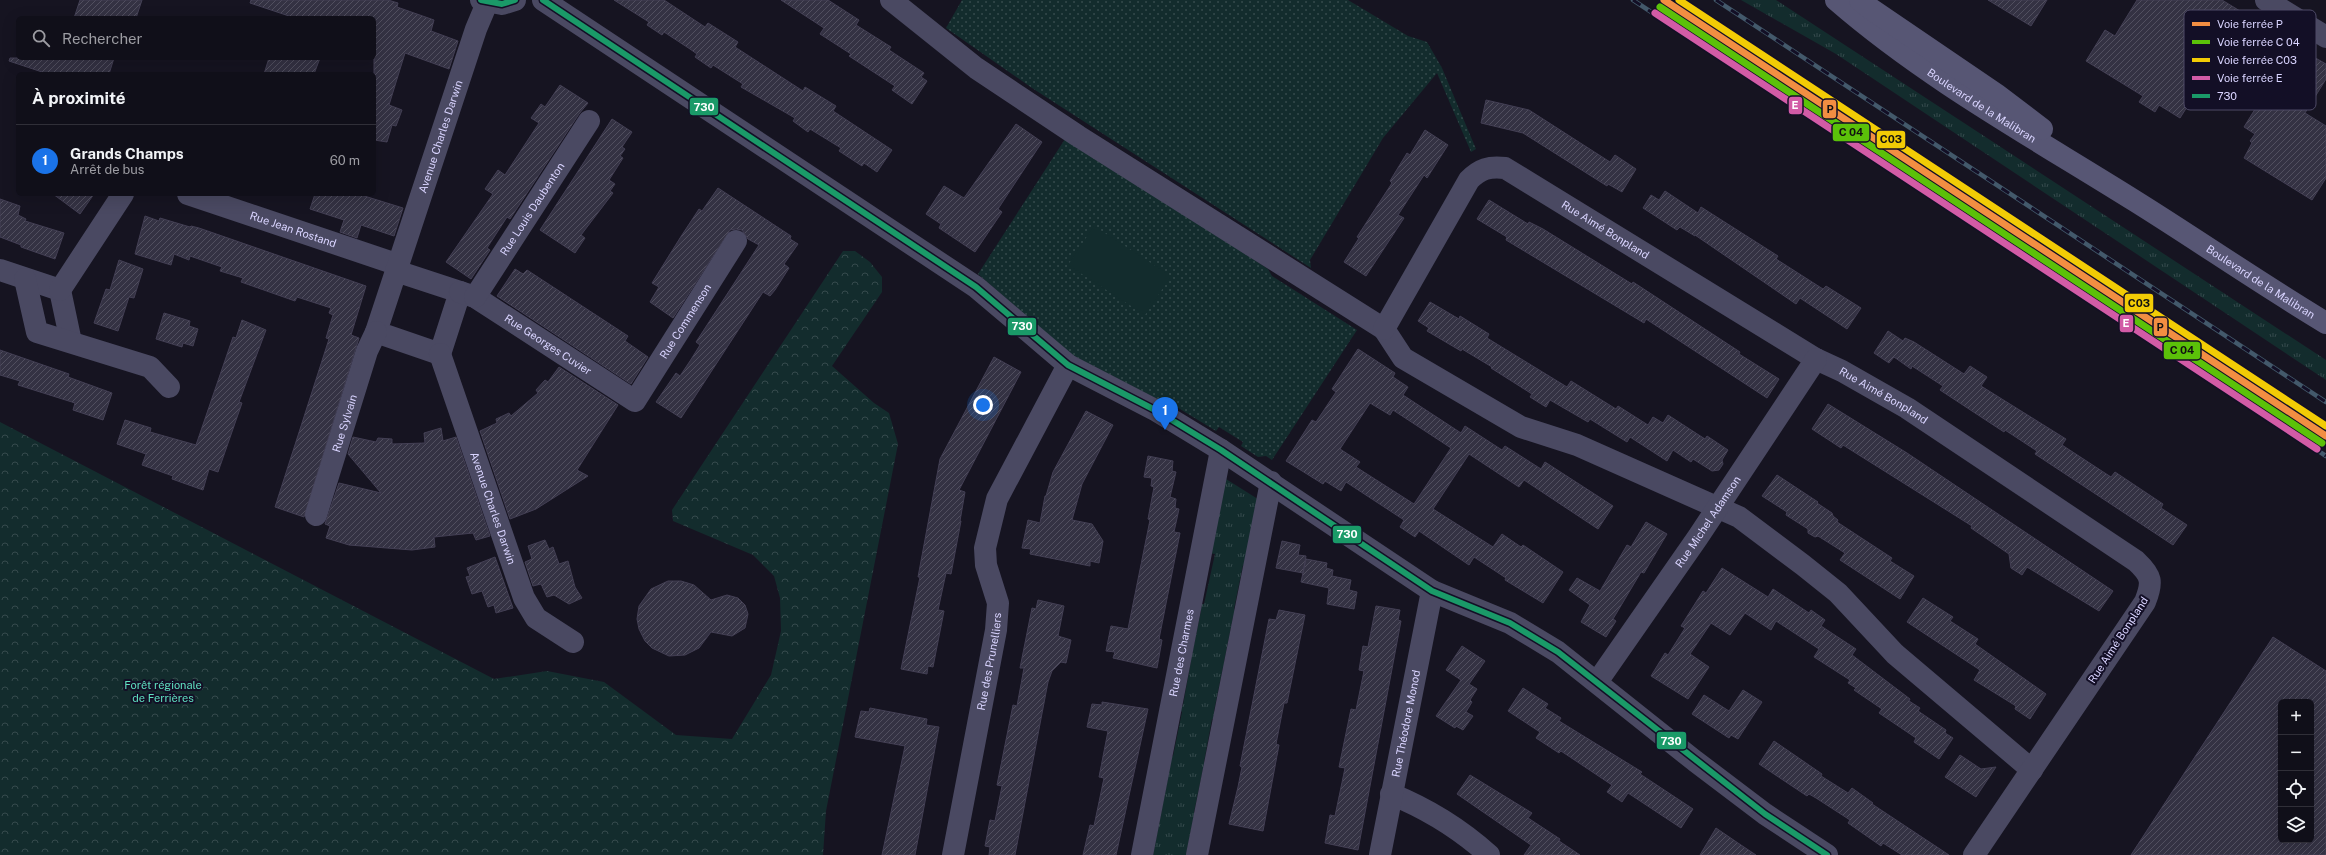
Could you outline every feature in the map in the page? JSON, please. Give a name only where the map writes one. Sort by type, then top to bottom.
[{"type":"main road","name":"Boulevard de la Malibran","points":[[1836,0],[1887,43],[1918,64],[1988,110],[2134,200],[2326,323]]},
{"type":"main road","name":"Boulevard de la Malibran","points":[[1860,0],[1868,7],[1996,94],[2134,200]]},
{"type":"street","points":[[484,1],[502,4],[515,0]]},
{"type":"street","points":[[543,0],[976,287],[1068,365],[1157,411],[1221,450],[1432,591],[1510,623],[1558,652],[1695,761],[1765,814],[1826,855]]},
{"type":"street","points":[[891,0],[976,68],[1078,136],[1384,329],[1403,358],[1521,427],[1578,445],[1738,517],[1832,588],[1895,654],[2032,770]]},
{"type":"street","points":[[2266,0],[2282,10]]},
{"type":"street","name":"Avenue Charles Darwin","points":[[376,332],[484,1]]},
{"type":"street","points":[[2316,31],[2326,37]]},
{"type":"street","name":"Rue Louis Daubenton","points":[[467,295],[589,121]]},
{"type":"street","name":"Rue Aimé Bonpland","points":[[1384,329],[1468,180],[1482,169],[1493,166],[1505,168],[1816,359],[1842,371],[1906,408],[2136,561],[2147,572],[2151,586],[2145,602],[1974,855]]},
{"type":"street","points":[[72,342],[60,290],[122,196]]},
{"type":"street","name":"Rue Jean Rostand","points":[[194,196],[398,268]]},
{"type":"street","name":"Rue Commenson","points":[[635,401],[736,241]]},
{"type":"street","points":[[376,332],[440,354],[467,295],[398,268]]},
{"type":"street","points":[[0,270],[60,290]]},
{"type":"street","points":[[25,279],[37,332],[150,367],[169,387]]},
{"type":"street","name":"Rue Georges Cuvier","points":[[467,295],[635,401]]},
{"type":"street","name":"Rue Sylvain","points":[[316,515],[367,352],[376,332]]},
{"type":"street","name":"Avenue Charles Darwin","points":[[440,354],[524,598],[536,618],[573,642]]},
{"type":"street","name":"Rue Michel Adamson","points":[[1597,682],[1718,507],[1816,359]]},
{"type":"street","name":"Rue des Prunelliers","points":[[953,855],[996,630],[998,603],[986,565],[985,548],[997,498],[1068,365]]},
{"type":"street","name":"Rue des Charmes","points":[[1142,855],[1221,450]]},
{"type":"street","points":[[1197,855],[1271,482]]},
{"type":"street","name":"Rue Théodore Monod","points":[[1380,855],[1432,591]]},
{"type":"street","points":[[1391,794],[1436,814],[1472,839],[1489,855]]},
{"type":"green space","points":[[962,0],[1348,0],[1408,36],[1427,42],[1442,68],[1476,149],[1471,152],[1437,73],[1383,138],[1310,260],[1311,268],[1032,88],[946,28]]},
{"type":"green space","points":[[1741,0],[1776,0],[2326,360],[2326,380],[1836,54]]},
{"type":"green space","points":[[1065,139],[1241,251],[1268,269],[1272,276],[1357,330],[1272,460],[1266,456],[1258,457],[1241,446],[1243,442],[1219,427],[1216,431],[1170,403],[1161,401],[1070,354],[978,274]]},
{"type":"green space","points":[[1094,226],[1171,276],[1145,315],[1068,265]]},
{"type":"green space","name":"Forêt régionale de Ferrières","points":[[843,251],[855,251],[870,262],[882,277],[882,292],[832,366],[874,403],[889,413],[898,444],[826,811],[823,855],[0,855],[0,422],[494,679],[547,671],[604,682],[676,735],[732,739],[771,675],[781,631],[780,598],[774,576],[753,555],[673,521],[672,510]]},
{"type":"green space","points":[[1226,479],[1261,501],[1249,564],[1243,565],[1234,609],[1240,613],[1239,616],[1233,617],[1224,662],[1229,666],[1223,667],[1214,711],[1219,718],[1212,719],[1204,762],[1210,765],[1210,768],[1203,769],[1194,812],[1199,819],[1193,820],[1186,855],[1153,855],[1171,762],[1167,759],[1173,756],[1182,712],[1180,710],[1183,705],[1191,661],[1186,657],[1192,654],[1201,611],[1197,607],[1199,604],[1204,604],[1215,554],[1207,553]]},
{"type":"building","points":[[80,0],[142,0],[137,16],[75,16]]},
{"type":"building","points":[[251,0],[388,0],[398,3],[397,7],[434,20],[431,31],[458,41],[449,69],[405,53],[389,105],[402,110],[396,126],[392,125],[387,142],[376,140],[376,72],[374,72],[374,60],[376,60],[376,16],[289,16],[250,3]]},
{"type":"building","points":[[614,0],[664,0],[705,27],[708,23],[738,42],[735,47],[803,91],[805,87],[836,106],[833,111],[892,150],[877,172],[864,163],[862,166],[839,151],[841,148],[810,129],[808,132],[793,121],[795,118],[741,87],[743,84],[713,65],[711,68],[695,57],[697,54],[690,49],[664,32],[662,35],[647,25],[649,22]]},
{"type":"building","points":[[781,0],[828,0],[859,20],[856,25],[891,47],[889,50],[924,73],[921,77],[927,81],[912,104],[892,90],[895,86],[849,56],[851,54],[820,34],[824,28]]},
{"type":"building","points":[[1988,0],[2047,0],[2031,26]]},
{"type":"building","points":[[2137,0],[2222,0],[2238,10],[2184,10],[2185,110],[2180,118],[2159,105],[2155,112],[2139,102],[2143,96],[2086,61],[2105,30],[2115,36]]},
{"type":"building","points":[[10,58],[16,58],[16,60],[113,60],[110,72],[42,72],[9,61]]},
{"type":"building","points":[[2316,58],[2326,64],[2326,79],[2316,95]]},
{"type":"building","points":[[268,60],[319,60],[315,72],[265,72]]},
{"type":"building","points":[[560,85],[588,103],[579,114],[510,219],[507,217],[487,248],[490,250],[471,279],[446,262],[493,194],[485,189],[498,170],[505,175],[539,123],[531,118],[541,104],[545,107]]},
{"type":"building","points":[[1486,100],[1529,110],[1610,162],[1615,155],[1636,169],[1622,192],[1608,184],[1607,186],[1523,133],[1481,123]]},
{"type":"building","points":[[2254,110],[2307,110],[2305,113],[2326,126],[2326,178],[2312,200],[2244,158],[2252,143],[2250,141],[2255,134],[2244,127]]},
{"type":"building","points":[[612,119],[632,132],[622,147],[625,149],[620,156],[623,158],[609,180],[615,184],[610,191],[613,193],[581,235],[585,238],[575,253],[540,230]]},
{"type":"building","points":[[1016,124],[1042,142],[998,209],[1002,212],[975,252],[939,228],[941,224],[926,214],[944,186],[964,198]]},
{"type":"building","points":[[1425,130],[1448,145],[1427,178],[1424,175],[1398,215],[1404,218],[1366,276],[1344,262],[1359,238],[1357,237],[1392,183],[1390,181],[1407,153],[1410,155]]},
{"type":"building","points":[[718,188],[791,236],[790,239],[798,244],[784,264],[789,268],[775,290],[770,296],[763,292],[681,418],[656,402],[676,373],[680,376],[690,361],[700,345],[696,342],[759,245],[748,239],[742,230],[730,230],[673,318],[650,302],[659,287],[652,283],[699,209],[702,211]]},
{"type":"building","points":[[1665,191],[1698,213],[1701,207],[1778,256],[1776,259],[1823,289],[1826,286],[1861,308],[1847,329],[1800,298],[1796,304],[1695,235],[1680,227],[1677,230],[1643,208],[1651,195],[1659,200]]},
{"type":"building","points":[[56,196],[93,196],[80,214]]},
{"type":"building","points":[[314,196],[364,196],[403,208],[394,236],[361,225],[357,238],[340,232],[344,220],[310,209]]},
{"type":"building","points":[[0,199],[20,206],[18,215],[26,219],[25,221],[64,233],[55,259],[21,247],[21,245],[0,237]]},
{"type":"building","points":[[1489,200],[1528,224],[1529,222],[1543,229],[1632,284],[1633,282],[1740,352],[1739,354],[1779,379],[1767,398],[1646,319],[1644,323],[1506,240],[1507,237],[1477,219]]},
{"type":"building","points":[[145,216],[159,221],[160,218],[190,227],[199,228],[366,286],[351,335],[359,338],[304,517],[275,507],[329,339],[326,338],[333,315],[329,313],[331,308],[297,297],[295,301],[241,282],[243,278],[220,271],[222,267],[190,256],[189,260],[174,254],[171,265],[135,254]]},
{"type":"building","points":[[119,260],[143,269],[134,298],[129,297],[118,331],[94,323],[106,289],[110,290]]},
{"type":"building","points":[[515,269],[523,274],[527,270],[628,336],[625,341],[648,357],[631,384],[497,296]]},
{"type":"building","points":[[1430,302],[1459,319],[1460,316],[1489,334],[1487,338],[1567,387],[1571,381],[1616,409],[1618,406],[1648,425],[1653,417],[1663,423],[1668,415],[1705,439],[1707,436],[1728,450],[1722,460],[1723,464],[1719,470],[1712,471],[1693,459],[1691,462],[1673,450],[1667,461],[1630,437],[1627,442],[1590,419],[1588,422],[1550,400],[1546,407],[1530,397],[1532,394],[1491,368],[1492,367],[1462,349],[1461,351],[1427,331],[1429,328],[1418,321]]},
{"type":"building","points":[[164,313],[190,321],[189,326],[198,329],[193,346],[183,343],[182,347],[156,339]]},
{"type":"building","points":[[242,320],[266,330],[239,402],[242,403],[218,472],[209,469],[203,490],[172,479],[173,476],[142,465],[146,454],[117,444],[125,420],[151,428],[150,432],[196,445],[233,337],[236,338]]},
{"type":"building","points":[[1888,331],[1903,341],[1905,338],[1914,342],[1964,374],[1970,366],[1987,377],[1981,386],[2066,439],[2062,445],[2111,477],[2115,472],[2163,504],[2161,508],[2187,525],[2173,545],[2035,454],[2037,451],[2005,430],[2004,432],[1940,390],[1943,386],[1912,366],[1911,369],[1894,357],[1889,363],[1874,353]]},
{"type":"building","points":[[1358,349],[1395,373],[1393,377],[1408,387],[1403,395],[1461,433],[1465,426],[1502,450],[1505,446],[1541,469],[1545,462],[1613,506],[1598,529],[1524,480],[1519,487],[1469,454],[1433,509],[1493,547],[1502,534],[1521,547],[1523,545],[1563,572],[1543,603],[1505,580],[1506,578],[1474,557],[1469,565],[1419,531],[1415,537],[1400,527],[1404,520],[1346,482],[1341,491],[1325,481],[1323,484],[1286,461],[1312,420],[1316,422],[1336,392],[1332,389]],"holes":[[[1370,403],[1390,415],[1393,410],[1451,448],[1414,504],[1356,467],[1360,462],[1340,449]]]},
{"type":"building","points":[[0,350],[69,374],[68,377],[112,393],[103,420],[73,410],[75,403],[18,385],[20,381],[0,375]]},
{"type":"building","points":[[994,357],[1021,372],[959,490],[965,492],[961,521],[951,574],[946,573],[938,610],[944,611],[933,667],[928,666],[927,674],[901,669],[920,577],[918,577],[940,459]]},
{"type":"building","points":[[559,367],[618,405],[577,470],[588,476],[536,509],[510,519],[480,431],[497,423],[496,419],[509,413],[511,416],[538,393],[536,390],[545,380],[548,382]]},
{"type":"building","points":[[1828,404],[1907,453],[2113,591],[2099,611],[2027,567],[2022,575],[2011,568],[2009,554],[1971,528],[1972,526],[1843,445],[1841,448],[1812,429]]},
{"type":"building","points":[[1086,411],[1113,425],[1082,484],[1072,520],[1092,524],[1103,541],[1099,563],[1090,561],[1090,566],[1030,554],[1031,549],[1022,548],[1028,520],[1040,523],[1045,496],[1053,472]]},
{"type":"building","points":[[441,428],[443,441],[456,437],[490,536],[476,540],[473,533],[434,537],[435,547],[412,550],[349,545],[326,538],[330,526],[325,524],[339,483],[381,493],[348,454],[353,437],[376,442],[378,438],[392,439],[392,444],[425,443],[424,433]]},
{"type":"building","points":[[1148,456],[1173,461],[1172,471],[1176,472],[1170,497],[1176,499],[1175,508],[1179,509],[1174,532],[1180,533],[1159,639],[1162,640],[1157,668],[1113,658],[1115,652],[1106,651],[1111,626],[1128,629],[1150,520],[1148,519],[1154,487],[1151,486],[1152,478],[1144,477]]},
{"type":"building","points":[[1777,475],[1818,502],[1817,503],[1832,513],[1838,520],[1837,522],[1892,558],[1890,561],[1914,576],[1900,599],[1840,560],[1845,553],[1818,536],[1815,537],[1808,533],[1808,529],[1786,515],[1787,512],[1762,496]]},
{"type":"building","points":[[1646,522],[1667,534],[1644,573],[1641,572],[1613,619],[1616,621],[1606,637],[1581,622],[1590,605],[1569,590],[1577,578],[1600,591],[1627,545],[1631,547]]},
{"type":"building","points":[[545,540],[549,549],[553,547],[559,564],[568,561],[575,587],[582,598],[569,604],[554,595],[547,597],[541,584],[533,586],[525,562],[532,559],[528,546]]},
{"type":"building","points":[[1282,541],[1300,545],[1298,555],[1306,556],[1303,573],[1276,568]]},
{"type":"building","points":[[495,557],[513,608],[496,613],[494,605],[488,607],[482,591],[472,594],[466,577],[470,576],[467,568]]},
{"type":"building","points":[[1306,559],[1327,563],[1326,568],[1333,570],[1332,576],[1351,580],[1349,590],[1357,592],[1354,609],[1327,604],[1329,588],[1301,582]]},
{"type":"building","points":[[1722,568],[1768,597],[1773,589],[1809,613],[1811,610],[1825,620],[1821,626],[1856,649],[1852,655],[1910,699],[1909,701],[1920,708],[1918,711],[1946,730],[1945,733],[1953,738],[1939,759],[1914,742],[1916,738],[1879,713],[1882,709],[1854,690],[1856,688],[1848,683],[1850,680],[1814,657],[1819,649],[1776,621],[1771,630],[1745,613],[1730,635],[1711,623],[1690,654],[1709,667],[1688,699],[1651,676],[1665,653],[1668,655],[1685,628],[1681,626],[1703,591],[1706,593]]},
{"type":"building","points":[[668,581],[681,581],[694,585],[711,600],[727,595],[738,598],[745,605],[748,614],[745,628],[732,636],[711,632],[699,648],[685,655],[669,656],[652,648],[645,641],[639,629],[637,619],[639,606],[651,589]]},
{"type":"building","points":[[1923,598],[1953,617],[1950,621],[1978,639],[1975,644],[2046,694],[2030,719],[2015,709],[2016,706],[1974,680],[1980,670],[1907,622]]},
{"type":"building","points":[[1038,600],[1064,606],[1058,636],[1071,640],[1066,663],[1061,662],[1052,671],[1048,682],[1015,855],[989,855],[990,847],[985,846],[990,820],[995,821],[1002,786],[997,785],[1013,705],[1017,706],[1024,668],[1020,668],[1032,608],[1036,609]]},
{"type":"building","points":[[1376,606],[1400,610],[1398,620],[1401,621],[1358,850],[1325,843],[1330,815],[1335,816],[1345,768],[1339,767],[1351,709],[1356,710],[1364,671],[1359,670],[1363,646],[1368,647]]},
{"type":"building","points":[[1279,610],[1305,615],[1287,703],[1284,703],[1276,744],[1279,745],[1263,831],[1229,824],[1242,767],[1240,766],[1269,619],[1276,620]]},
{"type":"building","points":[[2273,637],[2326,671],[2326,855],[2131,855]]},
{"type":"building","points":[[1462,646],[1485,661],[1469,684],[1477,689],[1470,700],[1472,702],[1466,712],[1473,716],[1463,730],[1456,726],[1455,728],[1436,716],[1461,680],[1446,670]]},
{"type":"building","points":[[1523,688],[1548,704],[1545,708],[1561,718],[1559,721],[1642,772],[1640,774],[1693,809],[1681,828],[1628,793],[1622,802],[1607,792],[1612,785],[1561,751],[1559,753],[1536,738],[1540,732],[1508,711]]},
{"type":"building","points":[[1743,690],[1762,702],[1738,739],[1731,735],[1729,738],[1692,714],[1704,695],[1729,711]]},
{"type":"building","points":[[1102,702],[1148,709],[1116,855],[1083,855],[1090,825],[1094,826],[1104,778],[1099,777],[1108,731],[1087,727],[1092,704],[1102,705]]},
{"type":"building","points":[[870,708],[927,719],[926,725],[939,727],[915,855],[882,855],[905,746],[855,737],[861,711],[869,712]]},
{"type":"building","points":[[1774,741],[1822,774],[1821,776],[1848,793],[1852,788],[1873,803],[1872,804],[1949,855],[1902,855],[1883,843],[1881,846],[1848,823],[1850,820],[1809,794],[1807,796],[1759,764]]},
{"type":"building","points":[[1960,755],[1981,769],[1996,767],[1976,797],[1945,777]]},
{"type":"building","points":[[1470,775],[1532,813],[1528,818],[1560,839],[1559,841],[1580,855],[1524,855],[1531,845],[1457,794]]},
{"type":"building","points":[[1716,828],[1738,843],[1756,855],[1700,855]]},
{"type":"railway","points":[[1633,0],[2326,456]]},
{"type":"railway","points":[[1716,0],[2326,402]]},
{"type":"rail line","name":"P","points":[[1664,0],[2326,436]]},
{"type":"rail line","name":"C03","points":[[1679,0],[2326,426]]},
{"type":"rail line","name":"E","points":[[1655,13],[2317,449]]},
{"type":"transit line","name":"730","points":[[481,0],[502,4],[515,0]]},
{"type":"transit line","name":"730","points":[[543,0],[976,287],[1068,365],[1157,411],[1221,450],[1432,591],[1510,623],[1558,652],[1765,814],[1827,855]]},
{"type":"transit line","points":[[1660,7],[2322,443]]},
{"type":"place","name":"Grands Champs","points":[[1165,430]]}]
